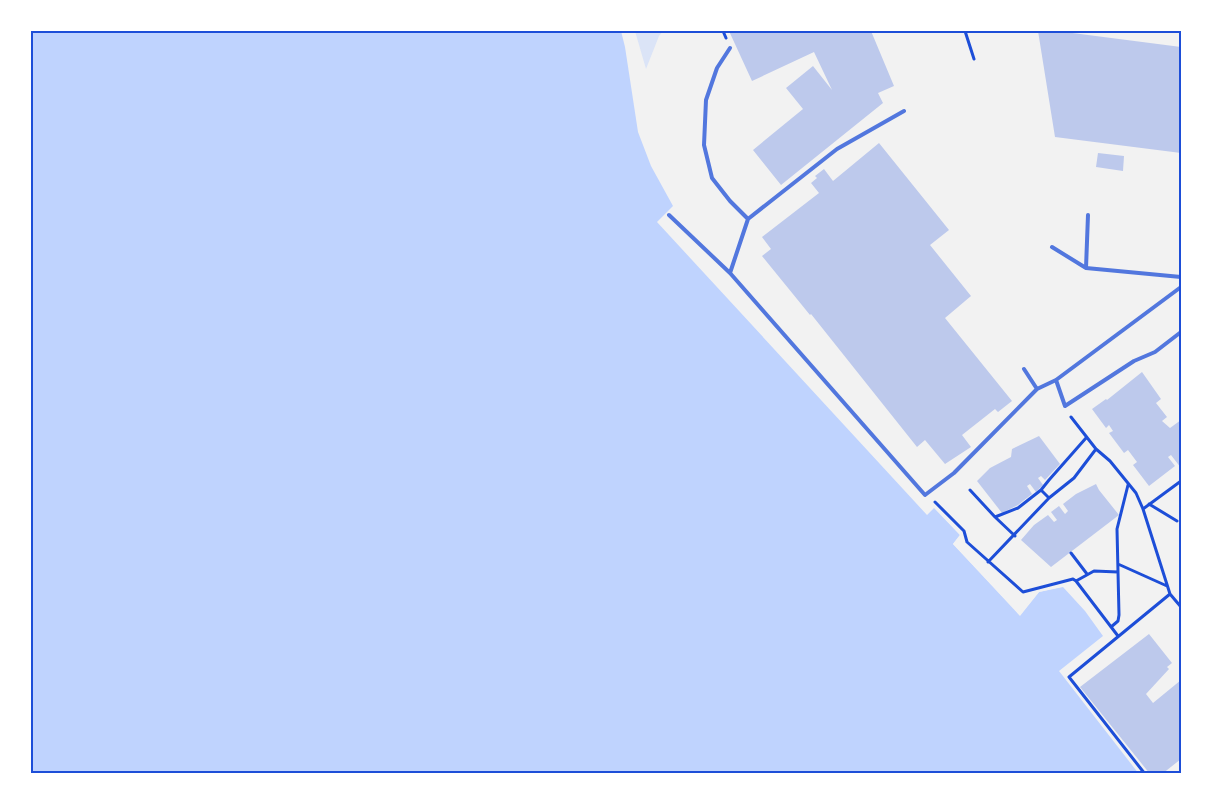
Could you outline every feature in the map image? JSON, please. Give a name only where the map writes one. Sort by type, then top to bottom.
[{"type":"lane","points":[[730,48],[716,68],[706,100],[704,144],[712,178],[730,201],[748,219]]},
{"type":"lane","points":[[730,273],[748,219],[837,149],[904,111]]},
{"type":"lane","points":[[669,215],[730,273],[925,495],[954,473],[1037,389],[1056,380],[1181,287]]},
{"type":"lane","points":[[1086,268],[1088,215]]},
{"type":"lane","points":[[1052,247],[1086,268],[1181,277]]},
{"type":"lane","points":[[1056,380],[1065,406],[1134,361],[1155,352],[1181,332]]},
{"type":"lane","points":[[1024,369],[1037,389]]},
{"type":"path","points":[[965,31],[974,59]]},
{"type":"path","points":[[1065,406],[1086,438],[1110,461],[1136,493],[1143,509],[1170,594],[1181,607]]},
{"type":"path","points":[[995,517],[1018,508],[1042,490],[1086,438]]},
{"type":"path","points":[[988,562],[1015,536],[1049,498],[1074,478],[1096,449]]},
{"type":"path","points":[[1143,509],[1181,481]]},
{"type":"path","points":[[1111,627],[1118,621],[1119,615],[1117,529],[1128,485]]},
{"type":"path","points":[[970,490],[1015,536]]},
{"type":"path","points":[[1042,490],[1049,498]]},
{"type":"path","points":[[938,504],[964,531],[967,542],[1023,592],[1075,580],[1094,571],[1118,572]]},
{"type":"path","points":[[1149,504],[1177,521]]},
{"type":"path","points":[[1071,553],[1087,574]]},
{"type":"path","points":[[1118,564],[1168,587]]},
{"type":"path","points":[[1075,580],[1118,636]]},
{"type":"path","points":[[1145,774],[1069,676],[1170,594]]},
{"type":"shaded area","points":[[635,31],[663,31],[659,36],[646,69]]},
{"type":"water","points":[[31,31],[621,31],[638,132],[651,166],[673,206],[657,222],[927,515],[934,508],[960,535],[953,544],[1020,616],[1039,592],[1063,587],[1085,611],[1103,636],[1059,671],[1139,774],[31,774]]},
{"type":"pier","points":[[936,506],[963,533],[956,544],[1020,612],[1038,590],[1065,586],[1039,592],[1020,615],[953,544],[960,535],[934,507]]},
{"type":"building","points":[[729,31],[871,31],[894,86],[878,93],[883,103],[781,185],[753,150],[803,109],[786,88],[813,66],[832,90],[814,52],[752,81]]},
{"type":"building","points":[[1038,31],[1057,31],[1181,47],[1181,153],[1055,137]]},
{"type":"building","points":[[879,143],[949,230],[930,245],[971,296],[945,318],[1012,401],[998,412],[995,409],[962,435],[971,447],[945,464],[925,440],[917,447],[811,314],[762,256],[771,249],[762,237],[819,193],[811,183],[817,178],[815,176],[824,169],[833,181]]},
{"type":"building","points":[[1098,153],[1124,156],[1123,171],[1096,167]]},
{"type":"building","points":[[1142,372],[1161,399],[1156,403],[1167,417],[1162,421],[1170,428],[1181,420],[1181,468],[1171,455],[1168,457],[1175,466],[1149,486],[1133,465],[1137,462],[1128,450],[1124,453],[1109,433],[1113,431],[1109,425],[1106,428],[1092,409],[1107,400]]},
{"type":"building","points":[[1039,436],[1060,464],[1045,480],[1041,476],[1038,478],[1043,485],[1036,492],[1030,484],[1027,486],[1032,494],[1018,505],[1002,513],[977,481],[990,468],[1011,457],[1012,449]]},
{"type":"building","points":[[1096,484],[1119,515],[1051,567],[1021,540],[1034,525],[1048,515],[1054,522],[1057,520],[1051,512],[1059,506],[1065,514],[1068,511],[1063,504],[1076,494]]},
{"type":"building","points":[[1149,634],[1172,663],[1167,667],[1169,669],[1146,694],[1153,703],[1181,680],[1181,759],[1162,774],[1150,774],[1080,687]]}]
